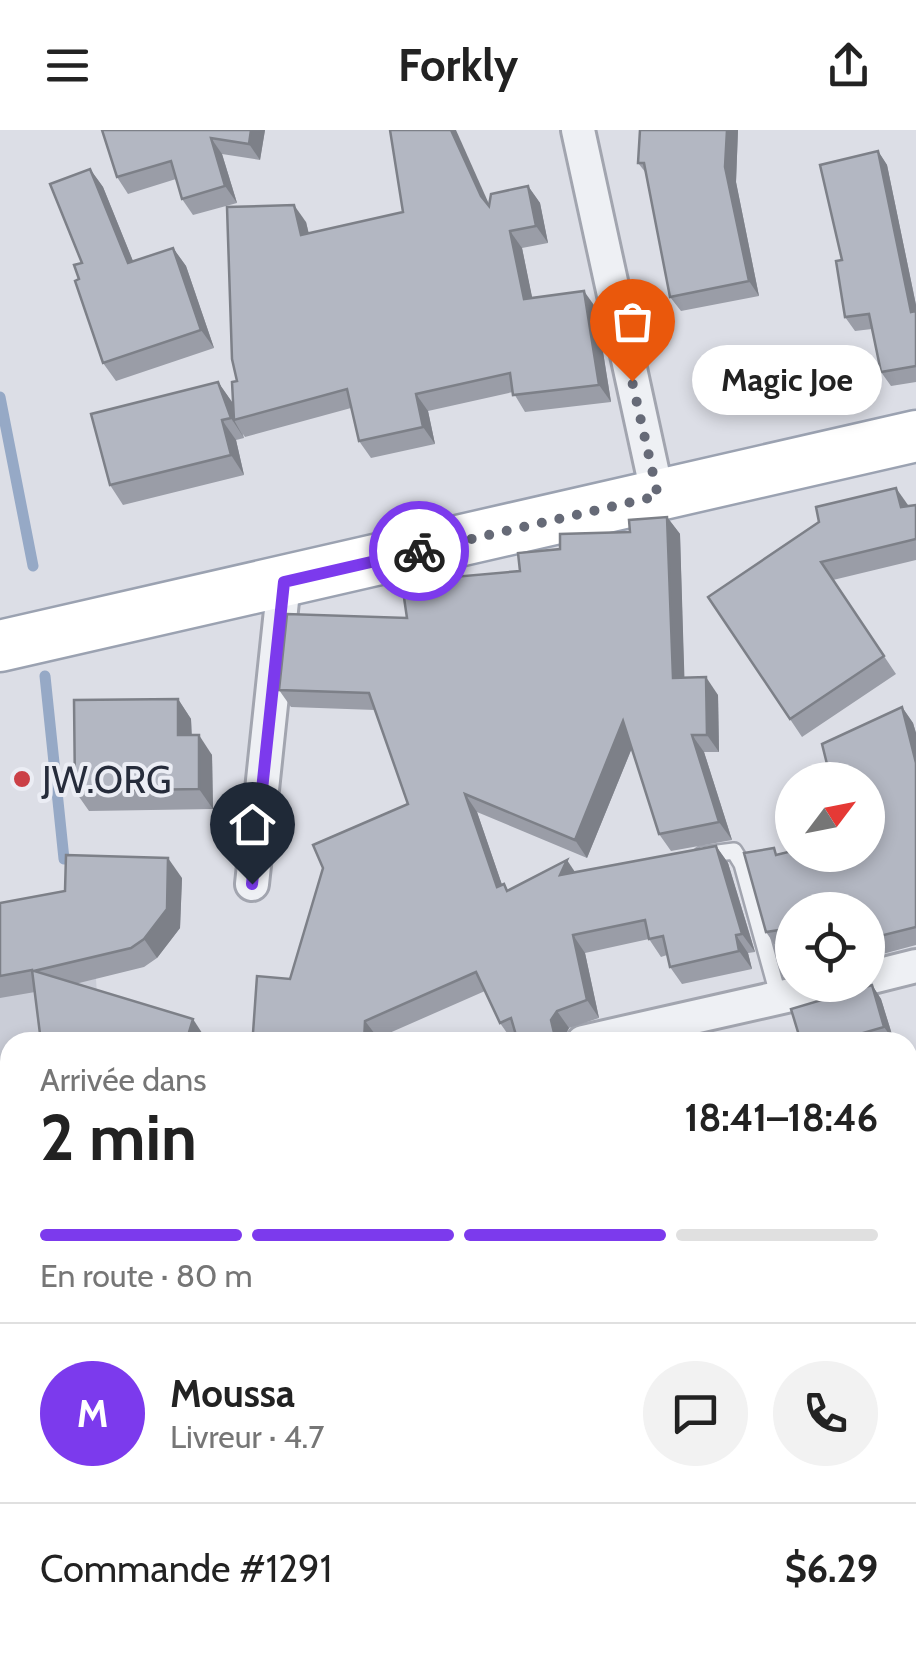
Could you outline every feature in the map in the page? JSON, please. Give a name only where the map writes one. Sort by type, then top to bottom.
[{"type":"main road","points":[[2,646],[916,436]]},
{"type":"street","points":[[572,137],[658,496]]},
{"type":"street","points":[[252,884],[284,582]]},
{"type":"street","points":[[885,974],[916,966]]},
{"type":"street","points":[[628,1032],[775,999]]},
{"type":"lane","points":[[682,860],[734,852],[742,864],[775,984]]},
{"type":"shaded area","points":[[95,963],[99,1032],[0,1032],[0,975]]},
{"type":"building","points":[[102,130],[251,130],[249,144],[211,138],[225,186],[182,199],[171,161],[117,177]]},
{"type":"building","points":[[390,130],[451,130],[489,206],[491,194],[528,186],[536,226],[510,231],[524,299],[584,291],[599,385],[513,395],[510,373],[416,394],[423,427],[359,441],[347,389],[234,420],[232,382],[237,381],[232,359],[227,207],[294,205],[301,235],[403,212]]},
{"type":"building","points":[[640,130],[727,130],[725,167],[749,281],[670,297],[644,163],[638,163]]},
{"type":"building","points":[[878,151],[911,312],[916,311],[916,366],[881,372],[869,314],[845,317],[836,261],[842,260],[820,165]]},
{"type":"building","points":[[90,169],[128,263],[173,248],[201,330],[103,363],[75,281],[79,279],[74,265],[82,263],[50,184]]},
{"type":"building","points":[[218,382],[231,418],[222,420],[231,455],[110,485],[91,414]]},
{"type":"building","points":[[896,488],[901,507],[916,505],[916,539],[821,562],[884,656],[790,719],[708,597],[819,522],[816,507]]},
{"type":"building","points":[[667,517],[673,678],[706,677],[707,735],[692,735],[719,822],[659,834],[623,721],[575,840],[465,794],[497,887],[504,884],[507,891],[567,860],[560,875],[716,846],[742,934],[736,935],[739,951],[670,967],[663,936],[649,939],[645,920],[573,935],[587,1000],[557,1011],[551,1020],[554,1032],[515,1032],[511,1018],[500,1023],[476,972],[365,1021],[364,1032],[253,1032],[257,976],[290,979],[323,868],[313,845],[408,804],[369,693],[279,690],[287,614],[407,618],[401,577],[453,569],[454,577],[520,571],[518,553],[560,549],[560,534],[630,532],[629,520]]},
{"type":"building","points":[[178,699],[178,735],[199,735],[199,789],[75,791],[74,700]]},
{"type":"building","points":[[902,707],[916,763],[916,927],[885,935],[885,892],[775,892],[775,931],[766,932],[744,853],[774,848],[775,872],[885,872],[885,762],[826,762],[822,744]]},
{"type":"building","points":[[66,855],[168,858],[167,909],[144,939],[131,948],[34,971],[193,1019],[189,1032],[40,1032],[32,970],[0,976],[0,903],[65,891]]},
{"type":"building","points":[[815,1002],[877,1002],[884,1027],[867,1032],[798,1032],[791,1009]]},
{"type":"waterway","points":[[0,397],[33,566]]},
{"type":"waterway","points":[[45,676],[64,859]]},
{"type":"way so far","points":[[419,551],[658,496],[632,381]]},
{"type":"place","name":"Magic Joe","points":[[632,381]]},
{"type":"place","name":"JW.ORG","points":[[22,779]]},
{"type":"route","points":[[252,884],[284,582],[419,551]]}]
